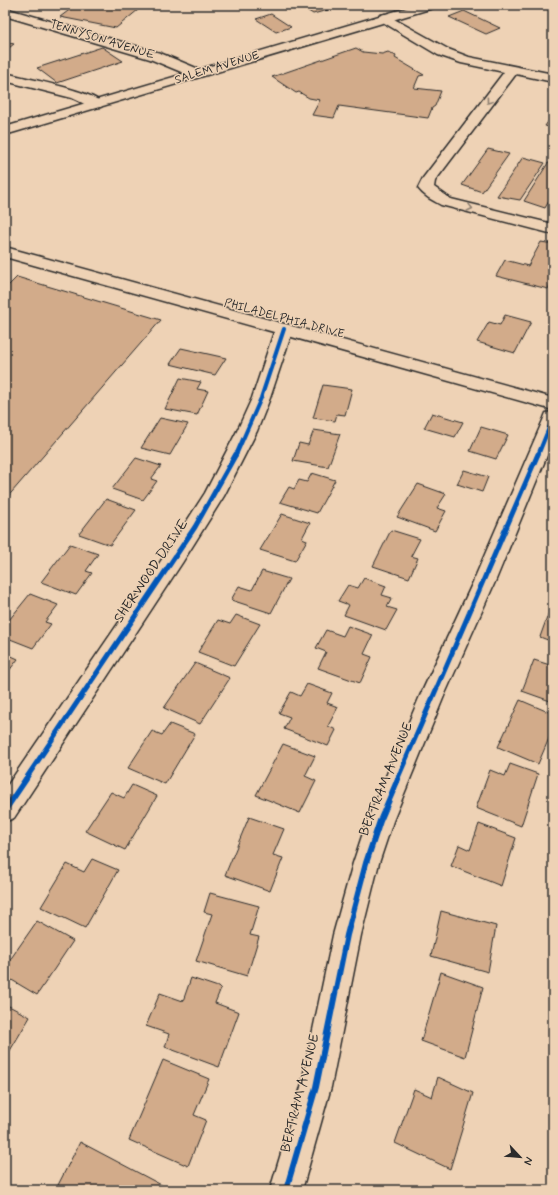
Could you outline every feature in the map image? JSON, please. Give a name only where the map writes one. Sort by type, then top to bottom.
[{"type":"street","name":"SALEM AVENUE","points":[[5,131],[385,18],[410,7],[429,5]]},
{"type":"street","name":"TENNYSON AVENUE","points":[[5,12],[155,56],[196,74]]},
{"type":"street","points":[[385,18],[443,52],[466,60],[553,78]]},
{"type":"street","points":[[512,70],[428,181],[426,188],[433,195],[446,202],[553,229]]},
{"type":"street","points":[[5,77],[77,95],[96,104]]},
{"type":"street","name":"PHILADELPHIA DRIVE","points":[[5,252],[553,404]]},
{"type":"street","name":"SHERWOOD DRIVE","points":[[5,810],[154,587],[178,554],[214,496],[266,389],[284,329]]},
{"type":"street","name":"BERTRAM AVENUE","points":[[286,1190],[316,1087],[347,935],[366,863],[380,821],[432,696],[484,582],[553,418]]},
{"type":"building","points":[[76,5],[144,5],[116,28],[60,17]]},
{"type":"building","points":[[299,5],[320,5],[328,10],[313,14]]},
{"type":"building","points":[[464,11],[500,28],[486,34],[449,17]]},
{"type":"building","points":[[271,14],[291,27],[276,32],[256,19]]},
{"type":"building","points":[[5,42],[14,44],[5,51]]},
{"type":"building","points":[[102,47],[123,61],[57,83],[37,68]]},
{"type":"building","points":[[356,48],[363,52],[382,54],[388,52],[396,56],[395,58],[424,75],[419,76],[414,88],[441,91],[428,118],[339,106],[334,118],[312,115],[320,100],[309,98],[299,92],[296,93],[272,77]]},
{"type":"building","points":[[550,119],[553,119],[553,128],[545,126]]},
{"type":"building","points":[[488,149],[509,154],[482,192],[462,185]]},
{"type":"building","points":[[523,157],[545,163],[520,200],[497,196]]},
{"type":"building","points":[[548,163],[553,164],[553,194],[545,208],[524,201]]},
{"type":"building","points":[[541,242],[553,244],[553,278],[548,289],[496,276],[505,260],[528,266]]},
{"type":"building","points":[[17,277],[161,320],[5,500],[5,289]]},
{"type":"building","points":[[505,315],[531,322],[515,353],[477,342],[489,322],[500,325]]},
{"type":"building","points":[[181,348],[226,358],[215,375],[170,364]]},
{"type":"building","points":[[180,378],[201,382],[197,389],[208,391],[197,415],[165,409]]},
{"type":"building","points":[[323,385],[352,389],[345,415],[337,414],[335,421],[313,418]]},
{"type":"building","points":[[432,413],[463,422],[455,437],[424,428]]},
{"type":"building","points":[[160,418],[188,424],[170,455],[141,448]]},
{"type":"building","points":[[481,427],[508,435],[496,459],[470,451]]},
{"type":"building","points":[[314,430],[340,434],[328,467],[293,461],[299,443],[308,445]]},
{"type":"building","points":[[136,458],[161,466],[151,479],[157,481],[143,500],[112,489]]},
{"type":"building","points":[[464,470],[488,477],[482,492],[457,484]]},
{"type":"building","points":[[312,473],[335,480],[317,513],[280,502],[289,487],[294,489],[299,480],[307,482]]},
{"type":"building","points":[[418,484],[446,494],[437,508],[446,511],[435,531],[397,517]]},
{"type":"building","points":[[106,499],[136,510],[110,545],[79,534]]},
{"type":"building","points":[[282,514],[310,523],[302,538],[307,540],[295,561],[260,550]]},
{"type":"building","points":[[391,530],[420,539],[411,556],[418,558],[409,578],[373,566]]},
{"type":"building","points":[[70,544],[98,554],[86,571],[92,573],[76,595],[41,582]]},
{"type":"building","points":[[262,571],[289,579],[271,613],[231,600],[239,586],[252,590]]},
{"type":"building","points":[[364,578],[386,586],[382,595],[392,598],[387,607],[397,610],[386,630],[344,615],[349,605],[338,601],[348,585],[358,588]]},
{"type":"building","points":[[30,594],[58,605],[45,622],[51,624],[33,648],[5,637],[5,625]]},
{"type":"building","points":[[549,612],[553,613],[553,642],[540,637]]},
{"type":"building","points":[[236,615],[260,624],[234,666],[198,652],[218,620],[230,624]]},
{"type":"building","points":[[348,626],[373,635],[364,654],[372,657],[360,683],[318,668],[326,652],[316,648],[326,630],[343,636]]},
{"type":"building","points":[[5,653],[18,659],[5,676]]},
{"type":"building","points":[[534,660],[553,666],[553,702],[522,691]]},
{"type":"building","points":[[195,663],[230,678],[200,724],[164,708]]},
{"type":"building","points":[[307,684],[332,693],[327,703],[338,707],[328,726],[336,730],[328,746],[284,729],[290,717],[279,713],[291,692],[300,696]]},
{"type":"building","points":[[520,700],[553,714],[553,729],[538,764],[498,747]]},
{"type":"building","points":[[170,724],[195,734],[165,784],[128,768],[152,731],[162,735]]},
{"type":"building","points":[[283,744],[315,756],[305,776],[316,781],[300,813],[256,795]]},
{"type":"building","points":[[510,764],[538,774],[521,826],[476,808],[490,770],[505,776]]},
{"type":"building","points":[[132,785],[157,796],[125,850],[85,831],[111,792],[124,798]]},
{"type":"building","points":[[249,817],[284,829],[273,855],[283,858],[270,891],[225,875]]},
{"type":"building","points":[[479,824],[516,838],[501,886],[451,866],[459,845],[470,850]]},
{"type":"building","points":[[92,859],[118,870],[85,928],[41,907],[67,864],[84,872]]},
{"type":"building","points":[[210,893],[259,906],[250,935],[259,937],[247,976],[196,961],[212,914],[204,912]]},
{"type":"building","points":[[441,911],[496,926],[488,972],[431,956]]},
{"type":"building","points":[[37,921],[73,941],[37,995],[5,976],[5,967]]},
{"type":"building","points":[[441,972],[483,987],[465,1057],[421,1041]]},
{"type":"building","points":[[191,978],[221,988],[215,1003],[239,1012],[219,1067],[165,1047],[169,1034],[146,1026],[160,993],[183,1001]]},
{"type":"building","points":[[5,1004],[30,1017],[5,1059]]},
{"type":"building","points":[[163,1060],[209,1079],[194,1115],[206,1120],[188,1166],[129,1140]]},
{"type":"building","points":[[438,1077],[473,1093],[450,1169],[395,1143],[414,1089],[432,1097]]},
{"type":"building","points":[[80,1142],[169,1190],[57,1190],[56,1189]]},
{"type":"cycle path","points":[[5,810],[175,558],[214,496],[247,431],[261,398],[274,364],[284,329]]},
{"type":"cycle path","points":[[286,1190],[316,1087],[347,935],[366,863],[380,821],[432,696],[484,582],[553,418]]}]
